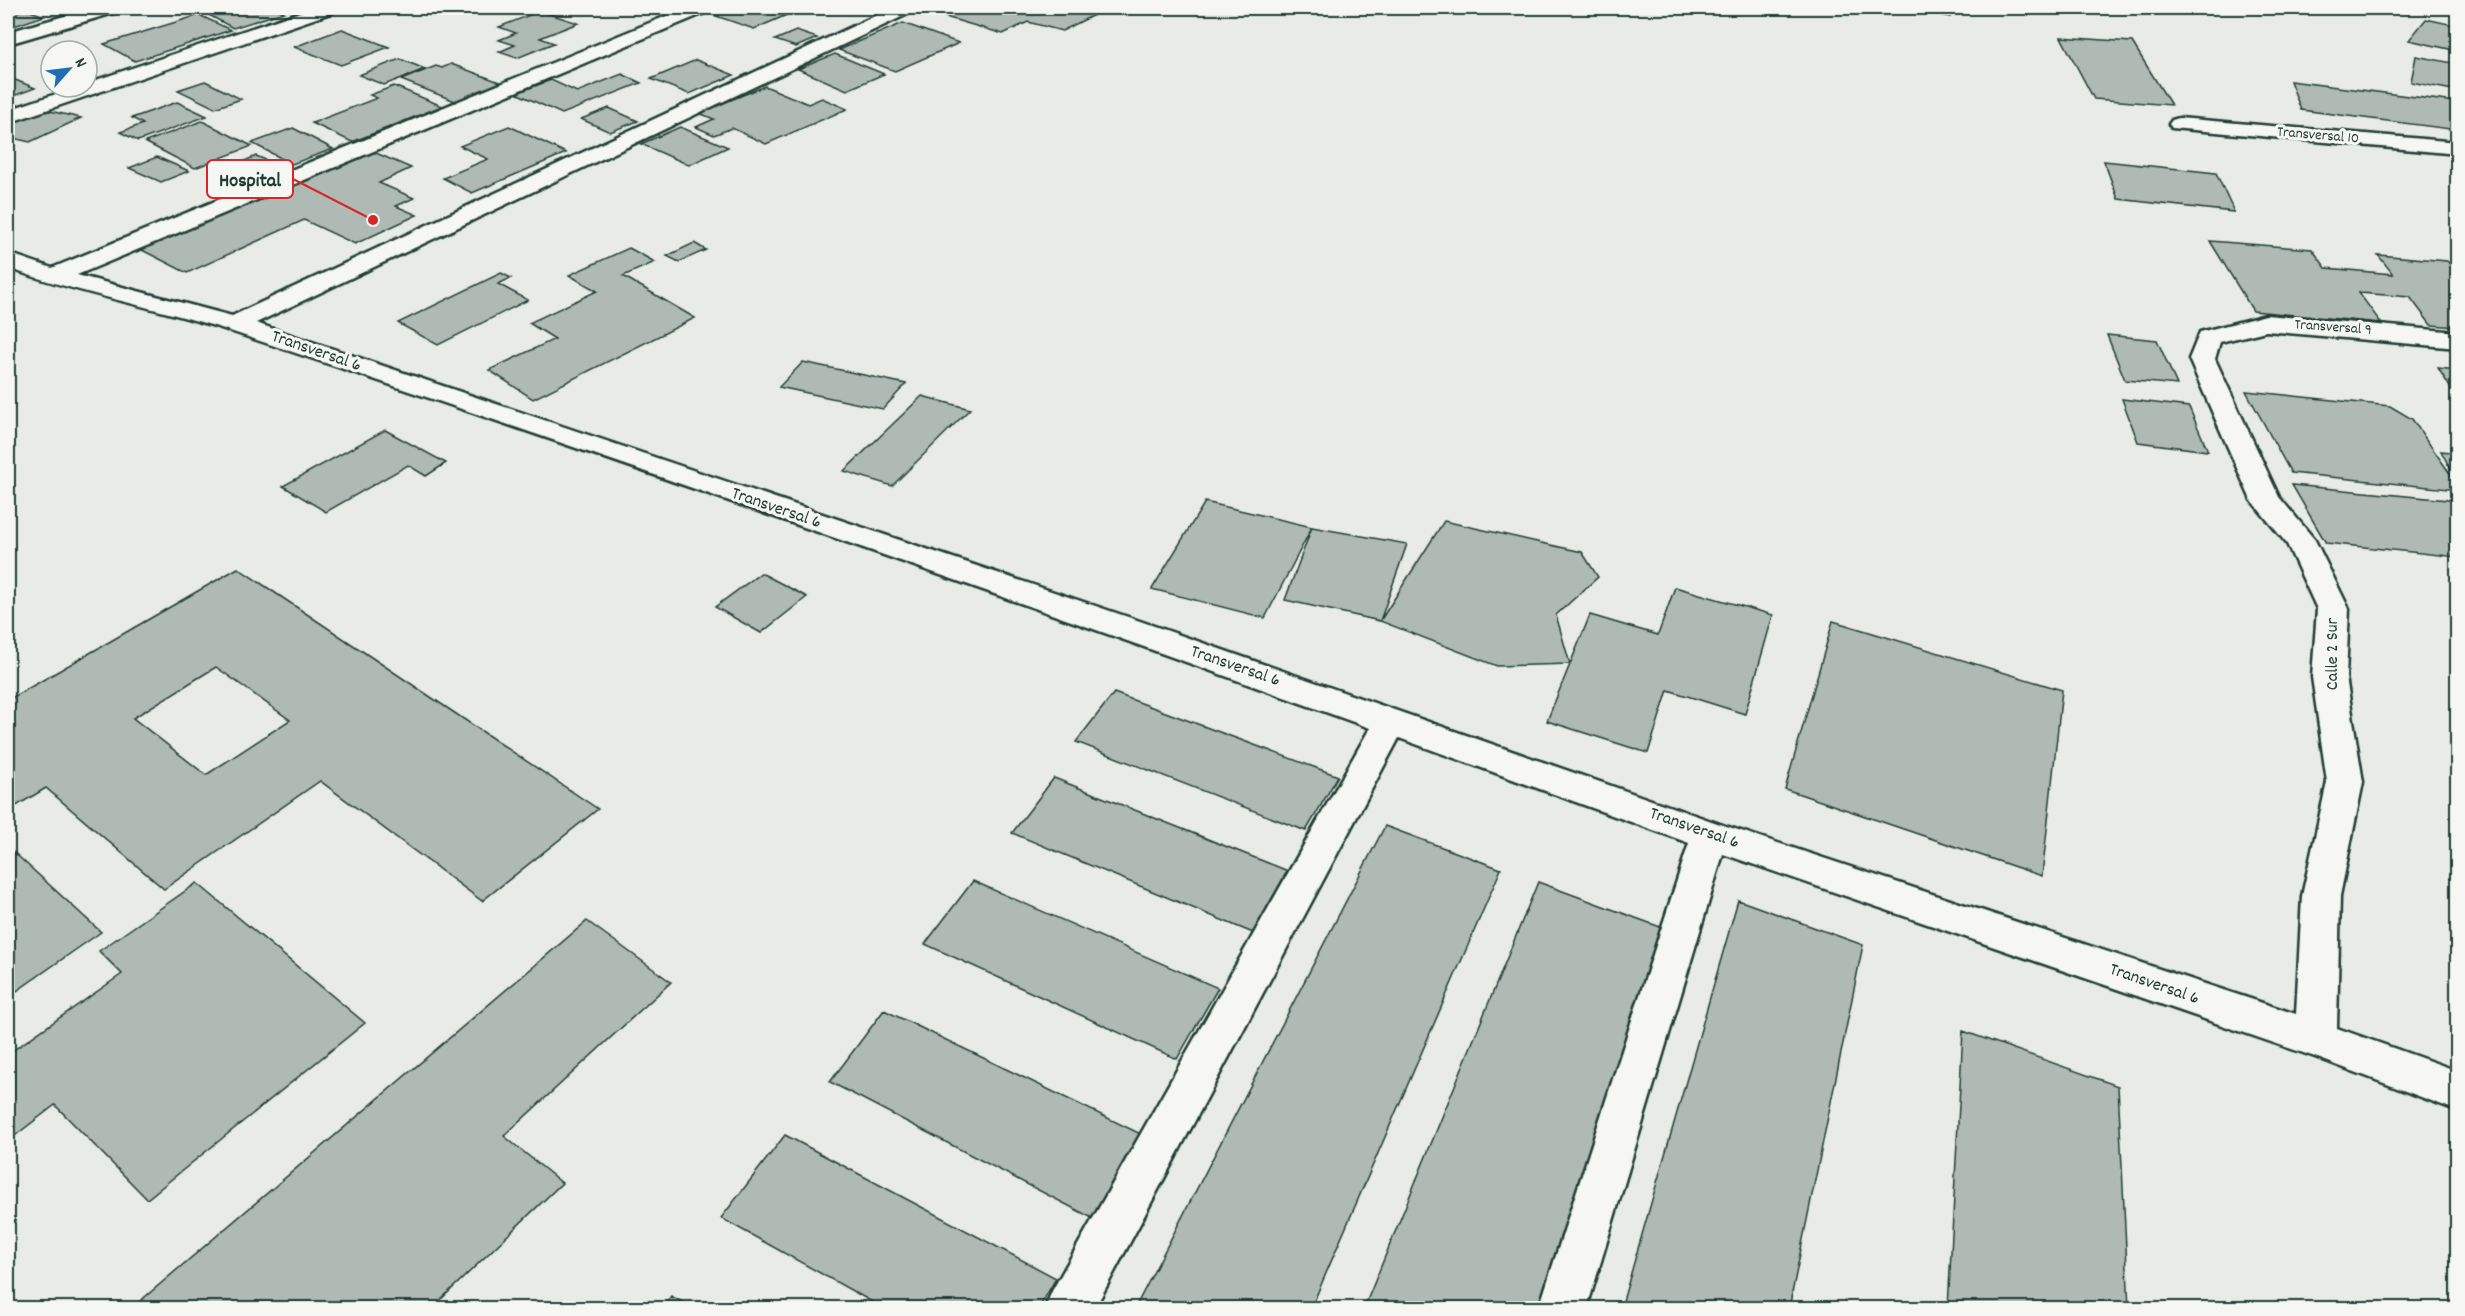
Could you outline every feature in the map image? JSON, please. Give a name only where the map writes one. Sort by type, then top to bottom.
[{"type":"street","points":[[8,38],[111,8]]},
{"type":"street","points":[[8,117],[328,8]]},
{"type":"street","points":[[53,276],[701,8]]},
{"type":"street","points":[[234,324],[906,8]]},
{"type":"street","name":"Transversal 10","points":[[2179,124],[2457,147]]},
{"type":"street","name":"Transversal 6","points":[[8,260],[53,276],[234,324],[1118,626],[1710,835],[2316,1039],[2457,1092]]},
{"type":"street","name":"Transversal 9","points":[[2209,337],[2266,323],[2457,340]]},
{"type":"street","name":"Calle 2 Sur","points":[[2209,337],[2202,359],[2266,500],[2300,540],[2333,609],[2329,676],[2345,782],[2320,896],[2316,1039]]},
{"type":"street","points":[[1069,1308],[1391,722]]},
{"type":"street","points":[[1563,1308],[1710,835]]},
{"type":"building","points":[[196,8],[275,8],[284,12],[233,28]]},
{"type":"building","points":[[737,8],[770,8],[789,14],[754,29],[716,16]]},
{"type":"building","points":[[943,8],[978,8],[1005,15],[1021,8],[1047,12],[1056,8],[1069,8],[1094,15],[1062,31],[1028,22],[1003,34],[932,13]]},
{"type":"building","points":[[1096,8],[1127,8],[1115,13]]},
{"type":"building","points":[[1926,8],[1955,8],[1950,17],[1923,12]]},
{"type":"building","points":[[25,9],[44,16],[8,28],[8,15]]},
{"type":"building","points":[[540,11],[578,23],[540,38],[554,43],[517,58],[499,52],[515,45],[499,40],[516,33],[499,27]]},
{"type":"building","points":[[199,15],[231,30],[135,61],[104,44]]},
{"type":"building","points":[[2426,19],[2458,26],[2458,51],[2409,40]]},
{"type":"building","points":[[903,23],[959,43],[895,71],[839,50]]},
{"type":"building","points":[[342,29],[389,47],[341,65],[294,47]]},
{"type":"building","points":[[796,31],[817,38],[796,47],[775,40]]},
{"type":"building","points":[[2061,37],[2132,42],[2171,105],[2094,99]]},
{"type":"building","points":[[835,54],[884,74],[847,90],[798,69]]},
{"type":"building","points":[[2416,56],[2458,64],[2458,91],[2411,82]]},
{"type":"building","points":[[400,59],[425,69],[384,85],[359,75]]},
{"type":"building","points":[[696,60],[734,75],[689,94],[651,79]]},
{"type":"building","points":[[451,64],[505,84],[460,103],[401,80],[436,66],[442,68]]},
{"type":"building","points":[[622,74],[641,83],[562,114],[516,93],[551,80],[577,92]]},
{"type":"building","points":[[8,77],[35,88],[8,98]]},
{"type":"building","points":[[205,81],[241,99],[215,108],[178,90]]},
{"type":"building","points":[[2290,81],[2455,102],[2458,130],[2301,110]]},
{"type":"building","points":[[394,86],[442,106],[352,142],[312,123],[377,98],[370,95]]},
{"type":"building","points":[[765,86],[808,104],[822,98],[847,109],[766,144],[732,128],[714,135],[696,127],[714,119],[699,113]]},
{"type":"building","points":[[177,102],[207,116],[138,141],[120,132],[143,124],[132,118]]},
{"type":"building","points":[[609,108],[638,121],[610,132],[581,119]]},
{"type":"building","points":[[41,109],[81,118],[30,142],[8,137],[8,124]]},
{"type":"building","points":[[202,121],[252,146],[195,168],[145,142]]},
{"type":"building","points":[[509,126],[566,153],[472,193],[443,178],[488,159],[460,146]]},
{"type":"building","points":[[680,127],[728,147],[689,165],[641,144]]},
{"type":"building","points":[[293,128],[333,149],[292,164],[252,143]]},
{"type":"building","points":[[369,150],[411,168],[379,183],[414,198],[396,206],[417,215],[355,244],[304,220],[187,273],[140,249]]},
{"type":"building","points":[[256,156],[286,168],[242,187],[211,175]]},
{"type":"building","points":[[157,157],[189,171],[161,182],[129,168]]},
{"type":"building","points":[[2104,161],[2216,173],[2234,212],[2118,199]]},
{"type":"building","points":[[2210,241],[2312,249],[2326,268],[2393,274],[2378,255],[2447,261],[2458,273],[2458,327],[2431,325],[2410,297],[2359,293],[2381,323],[2253,311]]},
{"type":"building","points":[[694,243],[706,250],[679,262],[667,256]]},
{"type":"building","points":[[629,248],[655,262],[623,276],[695,318],[533,399],[489,370],[555,339],[529,323],[597,291],[569,275]]},
{"type":"building","points":[[501,273],[511,278],[498,284],[528,300],[438,345],[398,323]]},
{"type":"building","points":[[2107,335],[2157,340],[2177,385],[2125,380]]},
{"type":"building","points":[[803,362],[906,384],[883,409],[779,387]]},
{"type":"building","points":[[2438,368],[2458,370],[2458,400]]},
{"type":"building","points":[[2246,391],[2390,406],[2412,419],[2458,485],[2458,490],[2291,473]]},
{"type":"building","points":[[922,396],[970,409],[892,486],[844,471]]},
{"type":"building","points":[[2122,399],[2189,407],[2208,451],[2138,442]]},
{"type":"building","points":[[385,430],[446,463],[426,476],[408,465],[326,512],[283,486]]},
{"type":"building","points":[[2441,451],[2458,453],[2458,483]]},
{"type":"building","points":[[2292,485],[2458,501],[2458,557],[2326,543]]},
{"type":"building","points":[[1205,502],[1312,527],[1265,618],[1152,589]]},
{"type":"building","points":[[1444,521],[1582,552],[1598,577],[1556,615],[1570,664],[1497,666],[1380,621]]},
{"type":"building","points":[[1312,527],[1407,544],[1380,621],[1285,600]]},
{"type":"building","points":[[238,568],[598,809],[482,901],[320,781],[164,889],[46,788],[8,811],[8,700]],"holes":[[[216,667],[290,720],[206,775],[133,718]]]},
{"type":"building","points":[[761,573],[807,597],[761,633],[715,607]]},
{"type":"building","points":[[1675,587],[1773,615],[1745,714],[1668,690],[1648,753],[1547,721],[1590,615],[1658,635]]},
{"type":"building","points":[[1833,621],[2062,690],[2042,876],[1785,789]]},
{"type":"building","points":[[1114,693],[1338,776],[1306,831],[1076,742]]},
{"type":"building","points":[[1054,778],[1288,871],[1253,933],[1012,833]]},
{"type":"building","points":[[1385,826],[1501,869],[1311,1308],[1135,1308]]},
{"type":"building","points":[[8,847],[101,932],[8,997]]},
{"type":"building","points":[[973,881],[1218,988],[1177,1059],[925,944]]},
{"type":"building","points":[[1538,882],[1663,928],[1539,1308],[1364,1308]]},
{"type":"building","points":[[197,883],[365,1023],[147,1199],[55,1105],[8,1141],[8,1054],[122,974],[99,951]]},
{"type":"building","points":[[1738,900],[1863,945],[1789,1308],[1621,1308]]},
{"type":"building","points":[[587,921],[671,982],[504,1136],[562,1183],[432,1308],[132,1308]]},
{"type":"building","points":[[884,1010],[1145,1136],[1096,1220],[830,1082]]},
{"type":"building","points":[[1963,1031],[2118,1086],[2129,1308],[1948,1308]]},
{"type":"building","points":[[785,1135],[1056,1278],[1039,1308],[883,1308],[721,1218]]},
{"type":"building","points":[[671,1296],[693,1308],[662,1308]]},
{"type":"place","name":"Hospital","points":[[373,220]]}]
